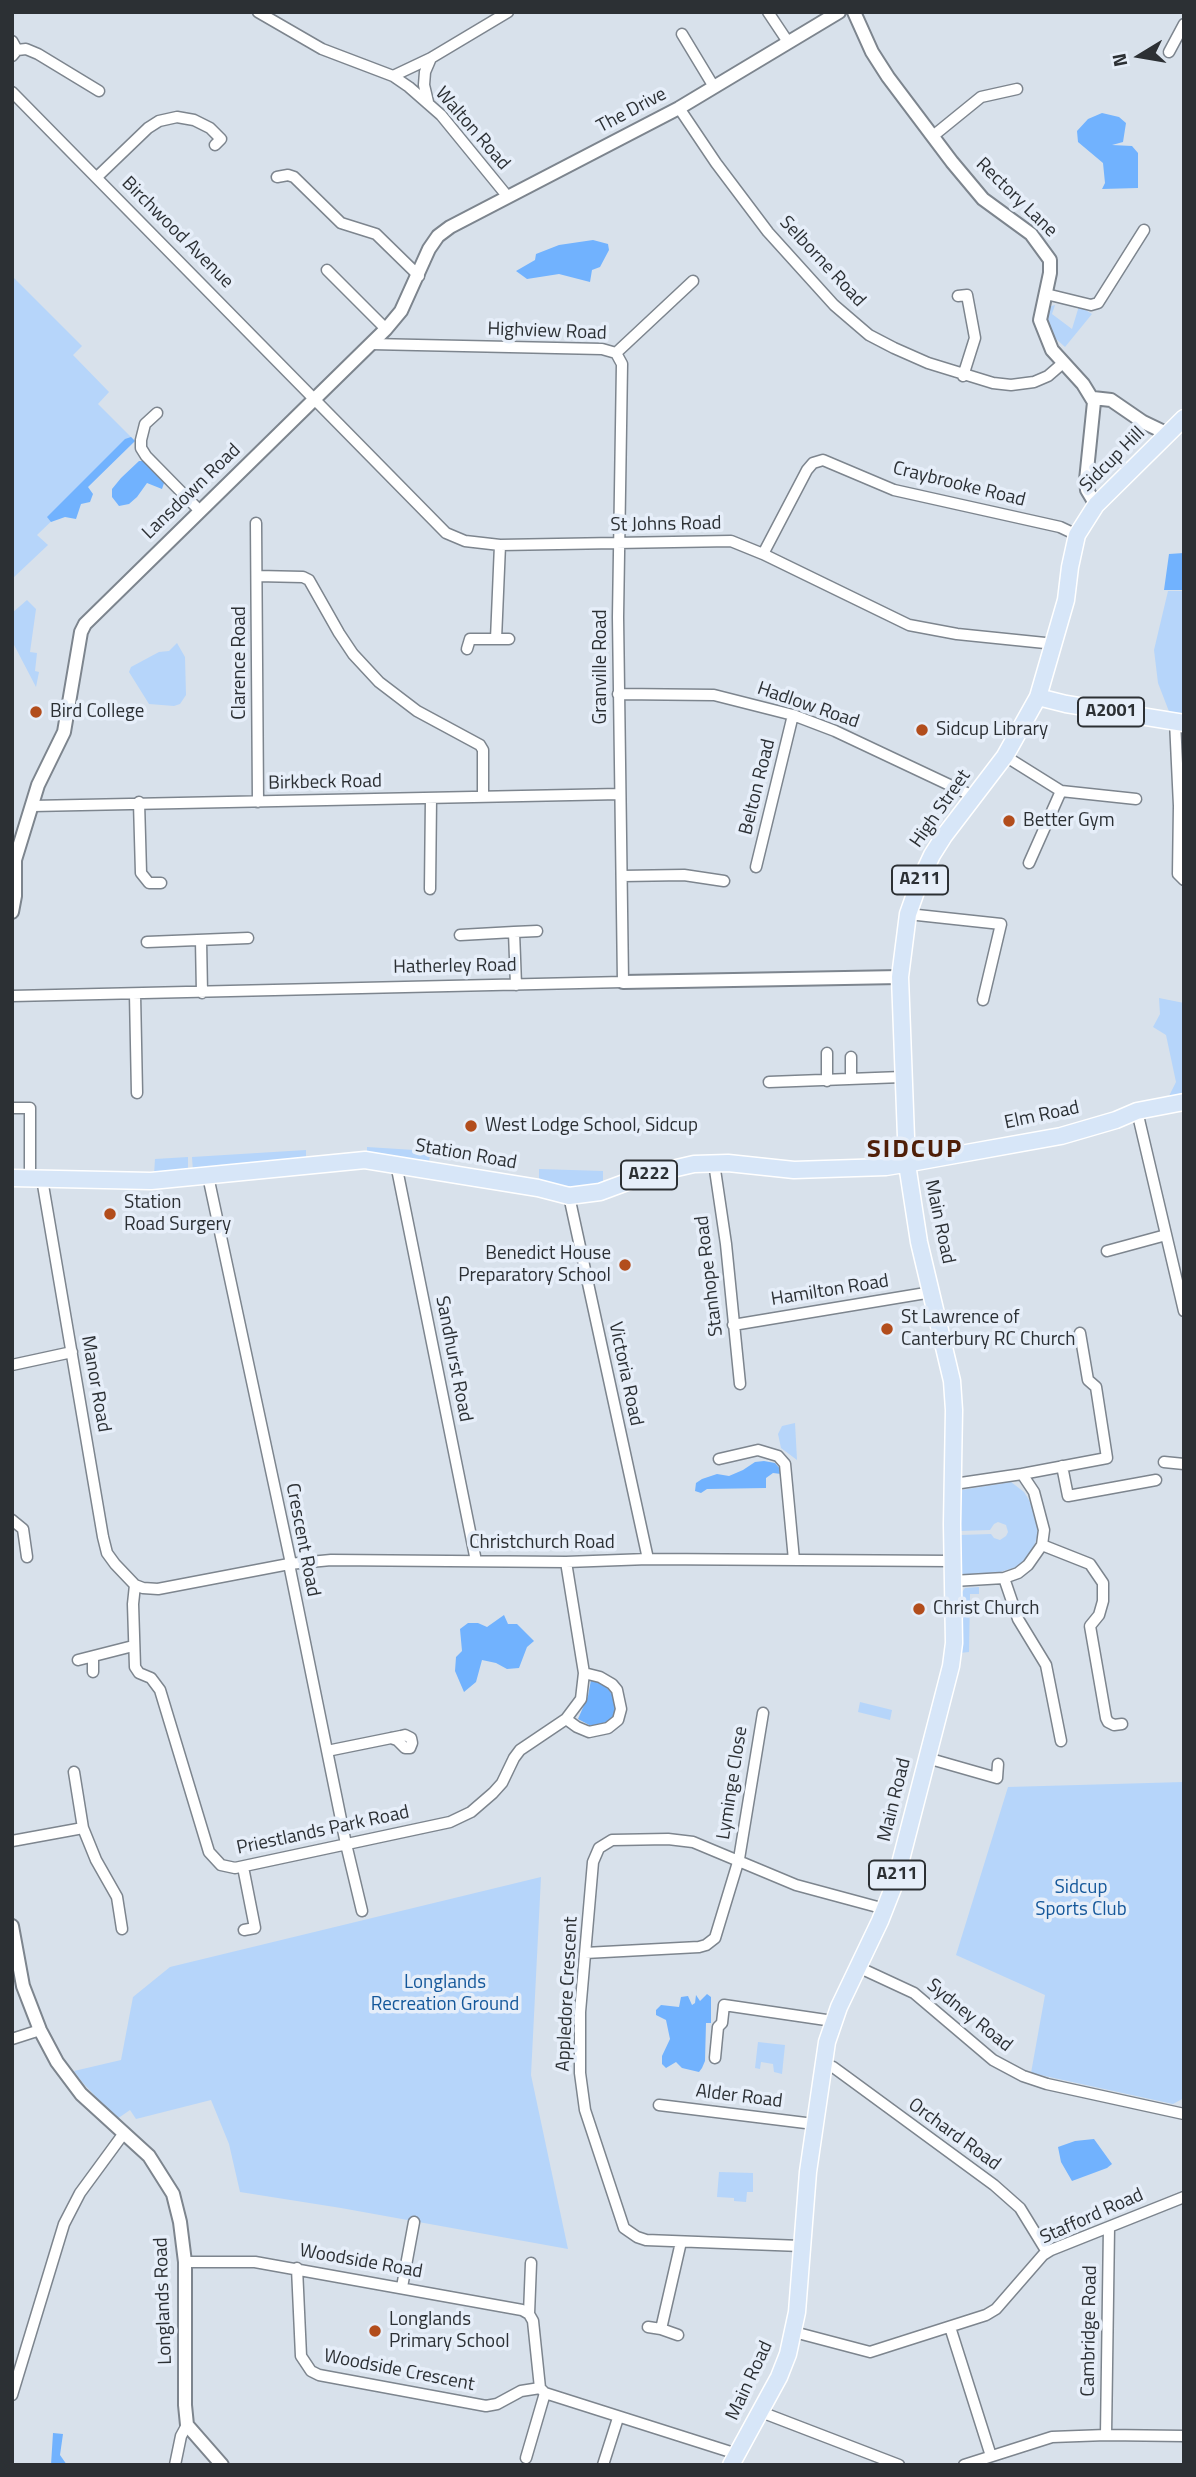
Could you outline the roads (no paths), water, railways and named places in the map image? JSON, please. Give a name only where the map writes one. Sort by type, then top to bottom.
[{"type":"main road","name":"Sidcup Hill","points":[[1077,535],[1097,505],[1184,418]]},
{"type":"main road","name":"High Street","points":[[907,1164],[900,976],[908,914],[932,855],[1005,756],[1038,697],[1066,600],[1077,535]]},
{"type":"main road","name":"A2001","points":[[1038,697],[1179,722]]},
{"type":"main road","name":"Elm Road","points":[[907,1164],[1061,1136],[1137,1111],[1184,1102]]},
{"type":"main road","name":"Station Road","points":[[12,1178],[145,1181],[365,1160],[538,1188],[569,1196],[600,1192],[674,1168],[714,1163],[794,1170],[907,1164]]},
{"type":"main road","name":"Main Road","points":[[734,2459],[779,2377],[794,2332],[814,2124],[823,2064],[833,2021],[885,1909],[899,1868],[953,1648],[952,1381],[919,1242],[907,1164]]},
{"type":"street","name":"Walton Road","points":[[258,12],[322,49],[393,76],[428,102],[452,127],[508,197]]},
{"type":"street","points":[[393,76],[431,58],[508,12]]},
{"type":"street","points":[[768,12],[788,42]]},
{"type":"street","name":"The Drive","points":[[438,236],[450,227],[679,108],[839,12]]},
{"type":"street","name":"Rectory Lane","points":[[854,12],[872,52],[888,77],[976,191],[1031,234],[1045,251],[1050,267],[1040,315],[1042,328],[1052,350],[1093,398]]},
{"type":"street","points":[[1169,52],[1184,24]]},
{"type":"street","points":[[681,34],[714,87]]},
{"type":"street","points":[[14,49],[26,49],[38,54],[99,91]]},
{"type":"street","points":[[428,102],[424,85],[425,72],[431,58]]},
{"type":"street","points":[[933,136],[981,97],[1017,89]]},
{"type":"street","name":"Birchwood Avenue","points":[[12,92],[315,400]]},
{"type":"street","name":"Selborne Road","points":[[679,108],[768,232],[834,305],[869,335],[963,376],[1012,385],[1034,382],[1048,376],[1063,363]]},
{"type":"street","points":[[97,177],[148,128],[159,121],[177,117],[194,120],[210,128],[218,142],[230,132]]},
{"type":"street","points":[[277,177],[294,177],[341,223],[376,234],[419,276]]},
{"type":"street","points":[[1045,295],[1091,306],[1098,303],[1144,230]]},
{"type":"street","name":"Lansdown Road","points":[[12,912],[15,860],[46,767],[64,732],[81,632],[85,624],[386,329],[401,311],[429,249],[438,236]]},
{"type":"street","points":[[327,270],[386,329]]},
{"type":"street","name":"Highview Road","points":[[371,344],[602,349],[616,353],[694,281]]},
{"type":"street","points":[[958,296],[967,295],[975,338],[963,376]]},
{"type":"street","name":"Granville Road","points":[[616,353],[622,364],[618,694],[623,982]]},
{"type":"street","points":[[1097,505],[1087,490],[1086,480],[1094,414],[1093,398],[1111,400],[1143,422],[1168,434]]},
{"type":"street","name":"St Johns Road","points":[[315,400],[446,533],[466,541],[500,545],[723,540],[764,554],[909,625],[929,630],[1055,643]]},
{"type":"street","points":[[157,413],[145,424],[141,448],[145,456],[200,511]]},
{"type":"street","name":"Craybrooke Road","points":[[764,554],[807,470],[813,463],[823,460],[894,490],[1060,527],[1077,535]]},
{"type":"street","name":"Clarence Road","points":[[256,523],[258,802]]},
{"type":"street","points":[[496,639],[500,545]]},
{"type":"street","points":[[257,576],[309,580],[353,654],[379,682],[417,711],[480,744],[483,750],[483,797]]},
{"type":"street","points":[[467,649],[470,639],[509,639]]},
{"type":"street","name":"Hadlow Road","points":[[618,694],[714,695],[793,715],[835,731],[975,797]]},
{"type":"street","name":"Belton Road","points":[[756,867],[793,715]]},
{"type":"street","points":[[1179,722],[1173,855],[1178,874],[1184,880]]},
{"type":"street","points":[[1005,756],[1061,791],[1136,799]]},
{"type":"street","points":[[1030,863],[1061,791]]},
{"type":"street","name":"Birkbeck Road","points":[[32,806],[620,794]]},
{"type":"street","points":[[430,798],[430,888]]},
{"type":"street","points":[[139,802],[141,873],[149,883],[161,883]]},
{"type":"street","points":[[622,876],[684,875],[724,881]]},
{"type":"street","points":[[908,914],[1001,924],[983,1000]]},
{"type":"street","points":[[460,935],[537,931]]},
{"type":"street","points":[[514,932],[516,985]]},
{"type":"street","points":[[146,942],[248,939]]},
{"type":"street","points":[[201,940],[202,993]]},
{"type":"street","name":"Hatherley Road","points":[[12,996],[900,976]]},
{"type":"street","points":[[135,994],[137,1093]]},
{"type":"street","points":[[827,1053],[827,1081]]},
{"type":"street","points":[[851,1057],[851,1079]]},
{"type":"street","points":[[769,1082],[902,1077]]},
{"type":"street","name":"Manor Road","points":[[12,1108],[30,1108],[36,1179],[72,1352],[105,1545],[115,1564],[135,1585]]},
{"type":"street","points":[[1137,1111],[1184,1311]]},
{"type":"street","name":"Stanhope Road","points":[[714,1163],[726,1244],[740,1384]]},
{"type":"street","name":"Sandhurst Road","points":[[396,1164],[475,1561]]},
{"type":"street","name":"Crescent Road","points":[[208,1176],[362,1912]]},
{"type":"street","name":"Victoria Road","points":[[569,1196],[648,1559]]},
{"type":"street","points":[[1107,1251],[1166,1235]]},
{"type":"street","name":"Hamilton Road","points":[[733,1325],[932,1292]]},
{"type":"street","points":[[954,1484],[1107,1458],[1097,1387],[1088,1380],[1080,1333]]},
{"type":"street","points":[[12,1365],[72,1352]]},
{"type":"street","points":[[719,1459],[758,1450],[778,1455],[785,1464],[794,1560]]},
{"type":"street","points":[[1164,1462],[1184,1464]]},
{"type":"street","points":[[1062,1466],[1068,1496],[1156,1480]]},
{"type":"street","points":[[953,1581],[1004,1578],[1018,1573],[1028,1565],[1042,1545],[1044,1530],[1040,1511],[1034,1492],[1022,1474]]},
{"type":"street","points":[[12,1520],[23,1529],[27,1557]]},
{"type":"street","points":[[1042,1545],[1090,1564],[1103,1583],[1103,1601],[1099,1615],[1090,1626],[1106,1718],[1108,1723],[1122,1724]]},
{"type":"street","name":"Christchurch Road","points":[[135,1585],[158,1589],[289,1564],[331,1560],[952,1561]]},
{"type":"street","name":"Priestlands Park Road","points":[[135,1585],[135,1667],[151,1678],[160,1690],[209,1852],[221,1864],[235,1868],[437,1825],[471,1812],[502,1783],[520,1750],[566,1719],[581,1699],[584,1673],[566,1562]]},
{"type":"street","points":[[1004,1578],[1015,1612],[1045,1665],[1061,1741]]},
{"type":"street","points":[[78,1660],[133,1646]]},
{"type":"street","points":[[93,1657],[93,1672]]},
{"type":"street","points":[[566,1719],[589,1731],[608,1728],[618,1720],[621,1709],[618,1690],[600,1677],[584,1673]]},
{"type":"street","name":"Lyminge Close","points":[[586,1953],[692,1948],[706,1945],[718,1933],[738,1859],[763,1713]]},
{"type":"street","points":[[327,1751],[391,1738]]},
{"type":"street","points":[[927,1758],[997,1778],[998,1764]]},
{"type":"street","points":[[74,1772],[83,1828],[96,1860],[117,1897],[122,1928]]},
{"type":"street","points":[[12,1840],[83,1828]]},
{"type":"street","name":"Appledore Crescent","points":[[738,1859],[705,1845],[681,1840],[624,1838],[604,1843],[595,1854],[580,2014],[581,2087],[585,2110],[609,2185],[622,2223],[630,2234],[646,2239],[681,2242],[801,2246]]},
{"type":"street","points":[[738,1859],[796,1885],[885,1909]]},
{"type":"street","points":[[243,1867],[255,1928],[244,1930]]},
{"type":"street","name":"Longlands Road","points":[[12,1926],[23,1986],[40,2030],[57,2062],[81,2094],[149,2155],[173,2194],[185,2262],[187,2425]]},
{"type":"street","name":"Sydney Road","points":[[858,1967],[914,1993],[993,2060],[1023,2076],[1047,2084],[1184,2113]]},
{"type":"street","points":[[715,2058],[718,2027],[722,2023],[724,2005],[833,2021]]},
{"type":"street","points":[[12,2039],[40,2030]]},
{"type":"street","name":"Orchard Road","points":[[823,2064],[833,2067],[994,2185],[1020,2208],[1046,2252]]},
{"type":"street","name":"Alder Road","points":[[659,2105],[814,2124]]},
{"type":"street","points":[[12,2395],[64,2224],[80,2193],[124,2133]]},
{"type":"street","name":"Stafford Road","points":[[794,2332],[870,2352],[950,2327],[992,2312],[1046,2252],[1184,2197]]},
{"type":"street","points":[[402,2287],[414,2222]]},
{"type":"street","name":"Cambridge Road","points":[[1106,2435],[1109,2227]]},
{"type":"street","points":[[661,2329],[681,2242]]},
{"type":"street","name":"Woodside Road","points":[[185,2262],[255,2262],[297,2268],[522,2310],[529,2314]]},
{"type":"street","points":[[526,2458],[543,2390],[533,2321],[529,2314],[531,2263]]},
{"type":"street","name":"Woodside Crescent","points":[[297,2268],[301,2356],[311,2371],[486,2406],[497,2404],[521,2390],[543,2390]]},
{"type":"street","points":[[648,2327],[678,2335]]},
{"type":"street","points":[[950,2327],[991,2456]]},
{"type":"street","points":[[543,2390],[734,2459]]},
{"type":"street","points":[[761,2413],[884,2462],[899,2465]]},
{"type":"street","points":[[603,2465],[618,2418]]},
{"type":"street","points":[[175,2465],[181,2436],[187,2425],[222,2465]]},
{"type":"street","points":[[964,2465],[1052,2437],[1184,2436]]},
{"type":"place","name":"Bird College","points":[[36,712]]},
{"type":"place","name":"Sidcup Library","points":[[922,730]]},
{"type":"place","name":"Better Gym","points":[[1009,821]]},
{"type":"place","name":"West Lodge School, Sidcup","points":[[471,1126]]},
{"type":"place","name":"Station Road Surgery","points":[[110,1214]]},
{"type":"place","name":"Benedict House Preparatory School","points":[[625,1265]]},
{"type":"place","name":"St Lawrence of Canterbury RC Church","points":[[887,1329]]},
{"type":"place","name":"Christ Church","points":[[919,1609]]},
{"type":"place","name":"Longlands Primary School","points":[[375,2331]]},
{"type":"district","name":"SIDCUP","points":[[915,1151]]},
{"type":"park label","name":"Sidcup Sports Club","points":[[1081,1899]]},
{"type":"park label","name":"Longlands Recreation Ground","points":[[445,1994]]}]
